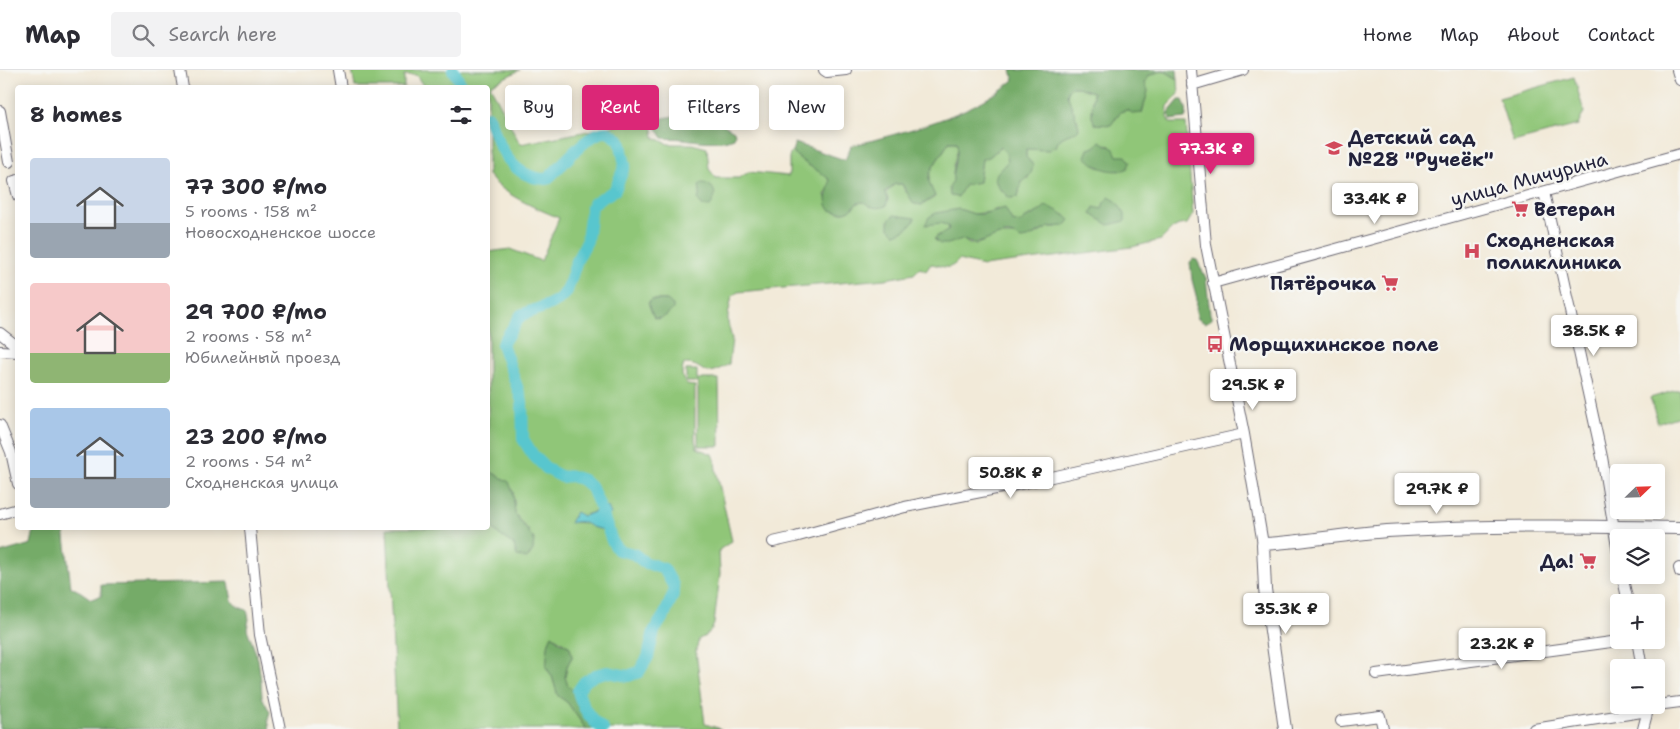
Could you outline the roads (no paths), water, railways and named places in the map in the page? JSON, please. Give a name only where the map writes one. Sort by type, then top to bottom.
[{"type":"main road","points":[[1285,729],[1265,589],[1263,544],[1385,531],[1424,529],[1680,528]]},
{"type":"street","points":[[180,70],[182,85]]},
{"type":"street","points":[[338,70],[340,85]]},
{"type":"street","points":[[824,70],[826,72],[846,70]]},
{"type":"street","points":[[1191,70],[1202,218],[1244,434],[1263,544]]},
{"type":"street","points":[[1192,85],[1244,70]]},
{"type":"street","points":[[1677,70],[1680,80]]},
{"type":"street","points":[[0,111],[9,162]]},
{"type":"street","name":"улица Мичурина","points":[[1213,282],[1680,154]]},
{"type":"street","points":[[1544,192],[1602,456],[1610,501],[1612,527]]},
{"type":"street","points":[[0,334],[15,345]]},
{"type":"street","points":[[0,351],[15,352]]},
{"type":"street","points":[[0,427],[11,452],[15,470]]},
{"type":"street","points":[[773,542],[905,507],[1016,486],[1244,434]]},
{"type":"street","points":[[0,514],[15,511]]},
{"type":"street","points":[[250,530],[260,634],[280,729]]},
{"type":"street","points":[[1376,674],[1610,642]]},
{"type":"street","points":[[1665,704],[1680,702]]},
{"type":"street","points":[[1534,729],[1612,714]]},
{"type":"street","points":[[1643,729],[1647,714]]},
{"type":"street","points":[[1341,721],[1380,716],[1383,729]]},
{"type":"water","points":[[600,507],[608,507],[611,514],[607,515],[613,541],[604,530],[582,522],[570,523],[576,512],[583,516],[595,512]]},
{"type":"waterway","points":[[453,70],[461,85]]},
{"type":"waterway","points":[[490,121],[502,149],[515,167],[534,177],[547,179],[584,143],[600,133],[607,132],[620,140],[625,165],[615,190],[594,203],[591,209],[587,241],[577,260],[567,291],[558,300],[521,315],[502,344],[522,401],[523,439],[533,455],[547,469],[562,477],[571,476],[583,480],[592,488],[612,541],[618,550],[634,554],[644,562],[664,569],[673,585],[674,592],[665,614],[654,631],[648,657],[639,672],[628,676],[607,672],[595,675],[584,682],[578,691],[587,712],[603,729]]},
{"type":"place","name":"Детский сад №28 \"Ручеёк\"","points":[[1334,148]]},
{"type":"place","name":"Ветеран","points":[[1520,209]]},
{"type":"place","name":"Сходненская поликлиника","points":[[1472,251]]},
{"type":"place","name":"Пятёрочка","points":[[1390,283]]},
{"type":"place","name":"Морщихинское поле","points":[[1215,344]]},
{"type":"place","name":"Да!","points":[[1588,561]]}]
